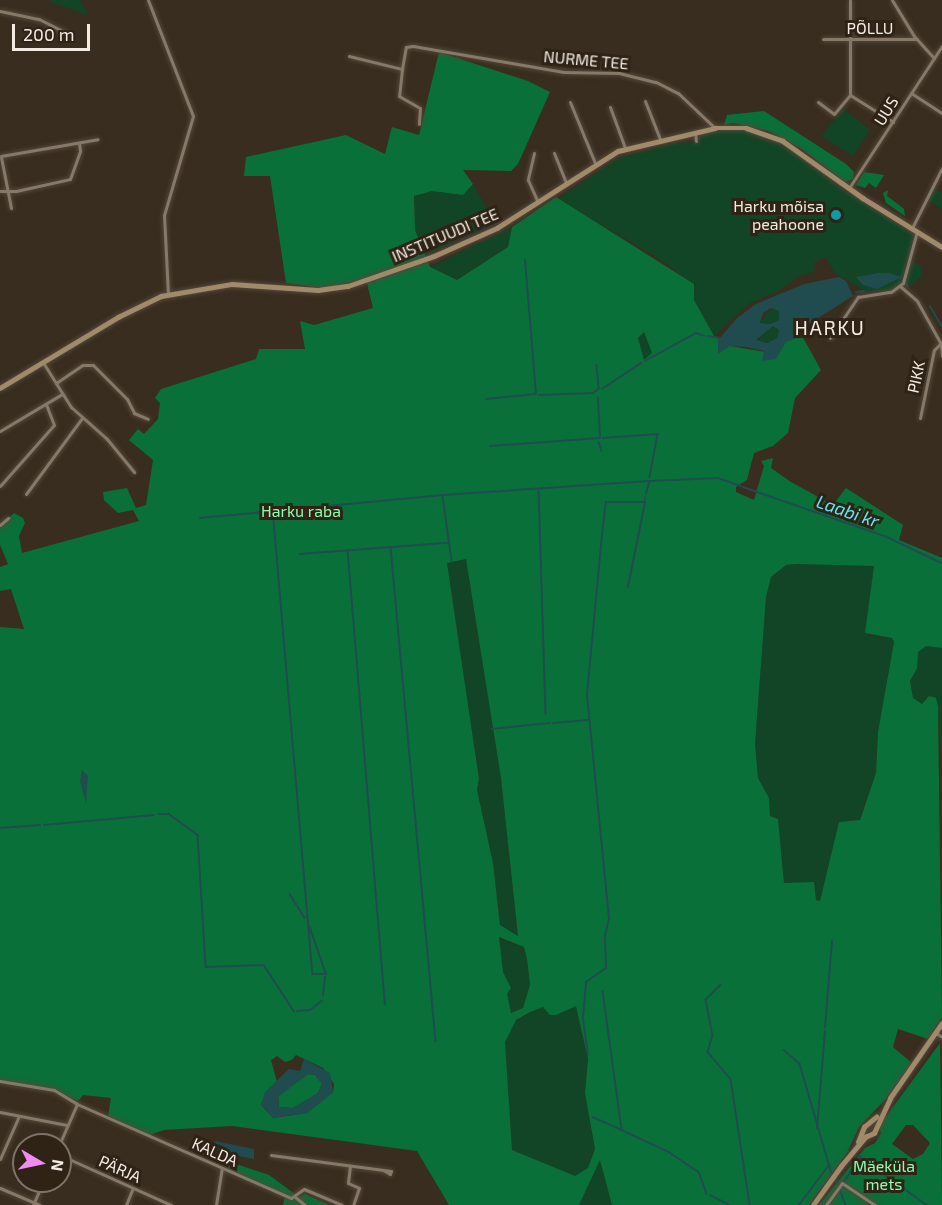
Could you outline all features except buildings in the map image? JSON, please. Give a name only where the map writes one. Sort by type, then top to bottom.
[{"type":"street","points":[[148,0],[193,116],[164,215],[168,294]]},
{"type":"street","points":[[818,102],[834,114],[850,95],[850,0]]},
{"type":"street","points":[[892,0],[917,39],[934,58]]},
{"type":"street","points":[[0,11],[39,20],[68,33]]},
{"type":"street","name":"PÕLLU","points":[[823,39],[917,39]]},
{"type":"street","name":"NURME TEE","points":[[402,69],[405,50],[413,46],[471,59],[505,59],[564,72],[606,71],[644,79],[678,93],[715,128]]},
{"type":"street","name":"UUS","points":[[849,188],[942,46]]},
{"type":"street","points":[[348,56],[402,69],[399,96],[420,108],[418,124]]},
{"type":"street","points":[[911,93],[942,114]]},
{"type":"street","points":[[850,95],[893,122]]},
{"type":"street","points":[[645,101],[660,139]]},
{"type":"street","points":[[570,102],[594,164]]},
{"type":"street","points":[[610,107],[625,148]]},
{"type":"street","name":"INSTITUUDI TEE","points":[[0,388],[44,364],[118,317],[168,294],[232,284],[336,289],[467,242],[538,202],[594,164],[625,148],[715,128],[747,128],[777,137],[849,188],[942,247]]},
{"type":"street","points":[[695,132],[696,141]]},
{"type":"street","points":[[11,208],[0,156],[98,139]]},
{"type":"street","points":[[0,190],[7,191],[70,179],[80,151],[79,143]]},
{"type":"street","points":[[534,153],[528,180],[538,202]]},
{"type":"street","points":[[554,153],[566,183]]},
{"type":"street","points":[[912,228],[942,168]]},
{"type":"street","points":[[830,338],[858,297],[891,292],[900,286],[907,275],[908,257],[917,231]]},
{"type":"street","points":[[900,286],[917,302],[941,344],[942,356]]},
{"type":"street","name":"PIKK","points":[[920,418],[934,350],[941,344]]},
{"type":"street","points":[[44,364],[62,394],[82,418],[107,439],[134,472]]},
{"type":"street","points":[[56,383],[83,365],[97,368],[127,399],[134,413],[148,418]]},
{"type":"street","points":[[0,431],[62,394]]},
{"type":"street","points":[[0,486],[54,425],[46,404]]},
{"type":"street","points":[[26,494],[82,418]]},
{"type":"street","points":[[0,525],[8,518]]},
{"type":"street","points":[[813,1205],[942,1023]]},
{"type":"street","points":[[935,1032],[942,1037]]},
{"type":"street","name":"KALDA","points":[[0,1081],[54,1090],[77,1104],[222,1169],[295,1197],[304,1190],[342,1205]]},
{"type":"street","points":[[841,1166],[874,1129],[890,1098]]},
{"type":"street","points":[[64,1133],[77,1104]]},
{"type":"street","points":[[0,1112],[67,1125]]},
{"type":"street","points":[[0,1159],[19,1116]]},
{"type":"street","points":[[869,1124],[874,1129]]},
{"type":"street","points":[[863,1132],[868,1136]]},
{"type":"street","points":[[271,1155],[383,1170]]},
{"type":"street","name":"PÄRJA","points":[[72,1160],[171,1205]]},
{"type":"street","points":[[350,1166],[348,1183],[359,1188],[353,1205]]},
{"type":"street","points":[[216,1205],[222,1169]]},
{"type":"street","points":[[826,1205],[842,1182],[875,1205]]},
{"type":"street","points":[[0,1188],[33,1204],[40,1205]]},
{"type":"street","points":[[126,1205],[133,1188]]},
{"type":"street","points":[[295,1197],[305,1205]]},
{"type":"green space","points":[[51,0],[80,0],[88,15],[50,2]]},
{"type":"green space","name":"Harku raba","points":[[439,52],[528,81],[550,92],[518,164],[511,171],[463,170],[473,184],[463,195],[432,191],[414,196],[415,230],[430,267],[457,280],[508,247],[512,227],[556,197],[694,284],[694,300],[714,336],[730,346],[765,352],[801,334],[821,370],[795,398],[788,433],[773,446],[754,453],[747,480],[736,487],[736,492],[754,500],[764,466],[761,461],[773,458],[771,468],[791,482],[833,505],[846,488],[903,525],[899,540],[942,558],[942,648],[926,646],[918,652],[917,668],[910,681],[913,698],[922,704],[929,696],[936,698],[938,707],[942,1017],[928,1039],[898,1029],[893,1047],[912,1063],[884,1101],[859,1127],[847,1153],[809,1205],[612,1205],[600,1160],[579,1205],[449,1205],[417,1151],[232,1126],[164,1130],[149,1135],[108,1116],[111,1098],[83,1095],[78,1101],[54,1090],[0,1081],[0,627],[24,629],[11,589],[0,591],[0,567],[8,564],[0,545],[0,526],[14,513],[23,518],[25,523],[19,536],[22,553],[139,521],[133,510],[118,513],[104,500],[103,492],[127,488],[136,508],[146,505],[153,460],[129,440],[138,429],[144,434],[158,419],[160,403],[155,398],[161,389],[256,359],[259,349],[305,349],[300,321],[314,325],[373,308],[366,279],[324,288],[286,283],[270,176],[244,176],[246,157],[346,135],[385,154],[392,127],[419,135]],"holes":[[[644,332],[652,353],[644,360],[638,338]],[[466,559],[501,778],[518,936],[500,925],[493,863],[477,790],[479,779],[447,563]],[[786,565],[874,566],[865,633],[892,638],[894,642],[878,732],[876,773],[860,820],[839,822],[820,901],[816,900],[814,882],[784,883],[778,819],[770,816],[769,798],[758,778],[755,744],[766,597],[771,577]],[[499,937],[524,947],[527,959],[530,985],[523,1008],[511,1013],[507,994],[511,988],[503,972]],[[576,1006],[588,1059],[585,1093],[595,1149],[588,1168],[575,1176],[512,1150],[505,1042],[516,1020],[543,1007],[550,1015],[556,1015]],[[296,1055],[323,1068],[334,1084],[333,1092],[307,1113],[273,1118],[261,1105],[266,1092],[277,1082],[271,1060],[277,1056],[285,1062],[292,1060]]]},
{"type":"green space","points":[[843,109],[870,130],[853,156],[821,136]]},
{"type":"green space","points":[[764,111],[846,164],[854,172],[853,179],[845,182],[802,149],[769,131],[733,123],[724,125],[727,115]]},
{"type":"green space","points":[[715,130],[746,130],[787,145],[847,192],[914,232],[910,260],[921,266],[922,276],[910,286],[906,283],[889,291],[867,292],[835,273],[826,258],[823,258],[815,262],[814,272],[799,276],[779,291],[750,303],[714,336],[694,300],[691,283],[661,260],[558,199],[618,158],[674,143],[697,142],[703,133]]},
{"type":"green space","points":[[864,172],[884,175],[876,188],[869,183],[865,188],[856,185]]},
{"type":"green space","points":[[473,184],[496,223],[425,255],[415,230],[414,196],[432,191],[463,195]]},
{"type":"green space","points":[[934,189],[942,193],[942,209],[928,200]]},
{"type":"green space","points":[[888,190],[887,196],[904,209],[905,216],[886,203],[883,193]]},
{"type":"green space","points":[[512,227],[508,247],[456,280],[430,267]]},
{"type":"green space","points":[[771,308],[779,311],[779,320],[770,324],[760,323]]},
{"type":"green space","points":[[773,326],[779,330],[777,338],[767,343],[756,341]]},
{"type":"green space","points":[[644,332],[652,353],[644,360],[640,357],[638,338]]},
{"type":"green space","points":[[466,559],[501,778],[518,937],[500,925],[493,863],[477,790],[479,779],[447,563]]},
{"type":"green space","points":[[786,565],[874,566],[868,635],[892,638],[894,642],[878,732],[876,773],[859,820],[839,822],[820,901],[816,901],[814,882],[784,884],[778,819],[770,816],[769,798],[758,778],[755,744],[766,597],[771,577]]},
{"type":"green space","points":[[926,646],[942,648],[942,761],[936,698],[929,696],[922,705],[912,698],[910,681],[917,668],[917,652]]},
{"type":"green space","points":[[497,938],[524,947],[527,959],[530,985],[523,1008],[510,1013],[507,994],[511,988],[503,972]]},
{"type":"green space","points":[[576,1005],[588,1059],[585,1093],[595,1149],[588,1168],[575,1176],[512,1150],[505,1042],[512,1024],[530,1012],[543,1007],[546,1011]]},
{"type":"green space","name":"Mäeküla mets","points":[[940,1043],[942,1205],[875,1205],[870,1201],[867,1205],[819,1205],[865,1148],[875,1143],[881,1133],[879,1126]],"holes":[[[906,1125],[913,1125],[930,1143],[923,1154],[913,1159],[892,1144]]]},
{"type":"green space","points":[[308,1074],[315,1075],[322,1084],[318,1093],[293,1108],[279,1107],[278,1096]]},
{"type":"green space","points":[[600,1159],[612,1205],[579,1205]]},
{"type":"green space","points":[[239,1165],[269,1175],[299,1197],[305,1194],[329,1205],[283,1205],[285,1195],[227,1168]]},
{"type":"water","points":[[889,273],[902,277],[877,289],[863,285],[856,277]]},
{"type":"water","points":[[839,277],[846,281],[853,296],[802,328],[800,337],[786,342],[776,359],[762,361],[764,351],[746,347],[730,346],[718,354],[718,340],[737,318],[756,304],[804,284]],"holes":[[[771,308],[779,311],[779,320],[770,324],[760,323],[763,313]],[[773,326],[779,330],[777,338],[767,343],[756,340]]]},
{"type":"water","points":[[82,770],[88,776],[86,804],[80,781]]},
{"type":"water","points":[[304,1059],[330,1073],[333,1092],[307,1113],[273,1118],[261,1105],[265,1092],[289,1069],[300,1071]],"holes":[[[308,1074],[315,1075],[322,1084],[318,1093],[293,1108],[279,1107],[278,1097]]]},
{"type":"water","points":[[215,1141],[254,1149],[254,1159],[223,1153],[213,1145]]},
{"type":"waterway","points":[[486,399],[536,394],[525,260]]},
{"type":"waterway","points":[[905,281],[908,286]]},
{"type":"waterway","points":[[856,292],[864,291]]},
{"type":"waterway","points":[[930,306],[942,326]]},
{"type":"waterway","points":[[645,361],[696,333],[705,336]]},
{"type":"waterway","points":[[708,336],[719,338]]},
{"type":"waterway","points":[[602,389],[641,363]]},
{"type":"waterway","points":[[597,365],[599,388]]},
{"type":"waterway","points":[[539,395],[593,393],[599,389]]},
{"type":"waterway","points":[[490,446],[600,438],[598,398]]},
{"type":"waterway","points":[[603,438],[658,434],[650,477]]},
{"type":"waterway","points":[[599,442],[602,451]]},
{"type":"waterway","points":[[200,518],[443,495],[650,481],[718,478],[741,486]]},
{"type":"waterway","points":[[646,494],[649,483]]},
{"type":"waterway","name":"Laabi kr","points":[[743,487],[887,537],[942,563]]},
{"type":"waterway","points":[[539,490],[546,714]]},
{"type":"waterway","points":[[443,496],[452,561]]},
{"type":"waterway","points":[[588,1055],[583,1018],[586,982],[606,968],[605,936],[609,919],[587,694],[602,534],[606,502],[645,502],[645,498]]},
{"type":"waterway","points":[[628,587],[645,503]]},
{"type":"waterway","points":[[273,509],[313,974],[326,974]]},
{"type":"waterway","points":[[300,554],[448,543]]},
{"type":"waterway","points":[[391,547],[436,1041]]},
{"type":"waterway","points":[[348,550],[385,1004]]},
{"type":"waterway","points":[[553,723],[588,720]]},
{"type":"waterway","points":[[492,729],[550,723]]},
{"type":"waterway","points":[[159,814],[169,814],[198,835],[206,967],[264,965],[294,1011]]},
{"type":"waterway","points":[[44,825],[154,815]]},
{"type":"waterway","points":[[0,828],[40,825]]},
{"type":"waterway","points":[[290,894],[305,918]]},
{"type":"waterway","points":[[310,927],[326,973]]},
{"type":"waterway","points":[[825,1028],[832,941]]},
{"type":"waterway","points":[[323,996],[325,977]]},
{"type":"waterway","points":[[721,985],[706,1000],[713,1035],[708,1052],[731,1079],[750,1205]]},
{"type":"waterway","points":[[603,991],[622,1130]]},
{"type":"waterway","points":[[297,1011],[310,1010],[322,1001]]},
{"type":"waterway","points":[[817,1129],[825,1031]]},
{"type":"waterway","points":[[784,1050],[800,1064],[832,1174]]},
{"type":"waterway","points":[[593,1117],[611,1125]]},
{"type":"waterway","points":[[613,1126],[667,1151]]},
{"type":"waterway","points":[[669,1152],[699,1172],[707,1194]]},
{"type":"waterway","points":[[844,1182],[860,1157],[927,1205]]},
{"type":"waterway","points":[[799,1205],[829,1165]]},
{"type":"waterway","points":[[836,1178],[838,1184]]},
{"type":"waterway","points":[[843,1185],[839,1187],[846,1205]]},
{"type":"waterway","points":[[710,1195],[730,1205]]},
{"type":"place","name":"Harku mõisa peahoone","points":[[836,215]]},
{"type":"district","name":"HARKU","points":[[830,327]]}]
